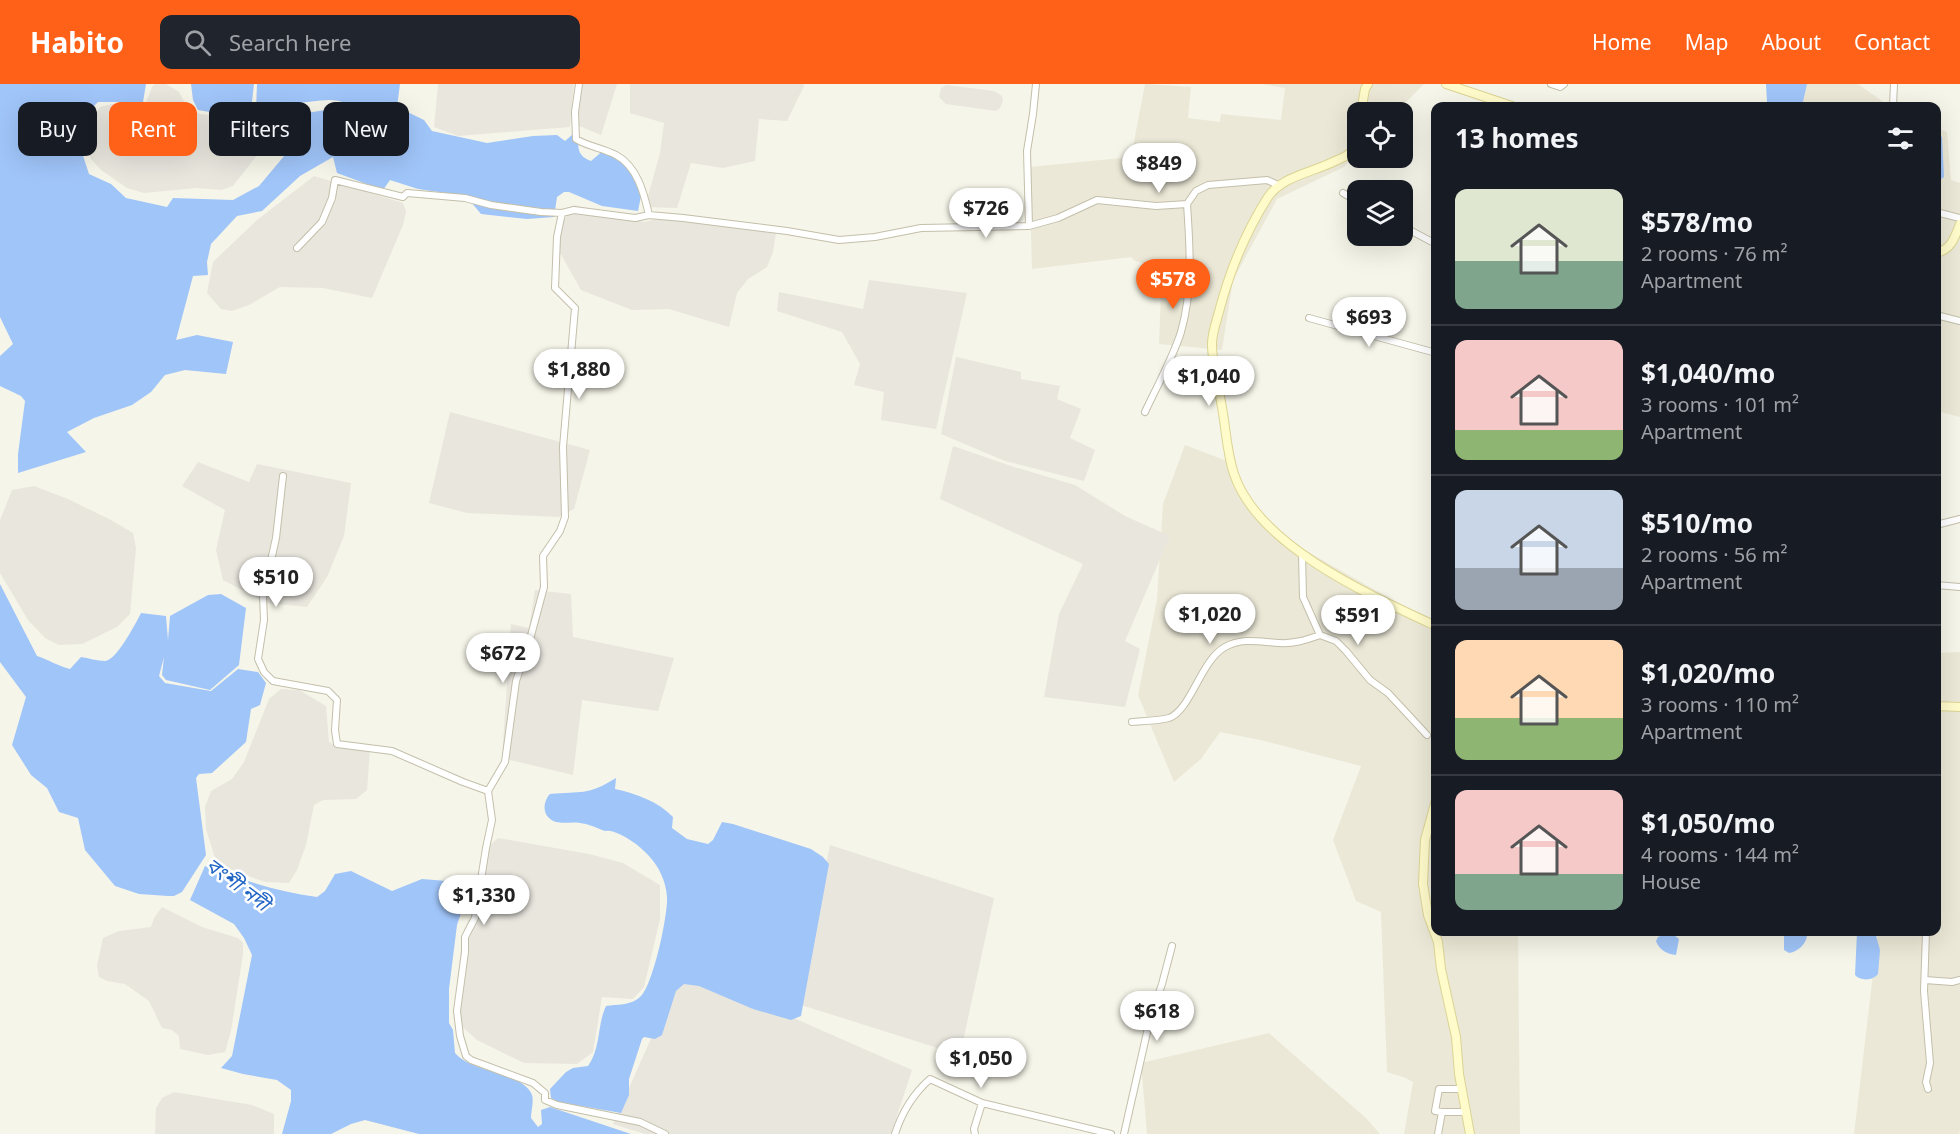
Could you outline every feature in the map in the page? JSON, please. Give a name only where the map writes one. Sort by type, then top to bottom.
[{"type":"main road","points":[[1363,102],[1368,84]]},
{"type":"main road","points":[[1454,86],[1500,102]]},
{"type":"main road","points":[[1347,155],[1325,166],[1278,184],[1247,231],[1236,256],[1213,335],[1212,346],[1228,453],[1242,491],[1254,508],[1302,554],[1346,583],[1431,624]]},
{"type":"main road","points":[[1941,252],[1945,251],[1953,241],[1960,224]]},
{"type":"main road","points":[[1941,706],[1960,707]]},
{"type":"main road","points":[[1431,818],[1425,840],[1423,884],[1431,923]]},
{"type":"main road","points":[[1436,936],[1456,1037],[1461,1089],[1470,1134]]},
{"type":"street","points":[[579,84],[576,139],[588,146],[615,154],[630,165],[645,195],[649,215]]},
{"type":"street","points":[[1029,226],[1027,151],[1036,84]]},
{"type":"street","points":[[1551,84],[1560,87],[1564,84]]},
{"type":"street","points":[[1893,102],[1894,84]]},
{"type":"street","points":[[297,248],[322,222],[332,198],[335,180],[403,197],[407,193],[465,198],[490,205],[541,212],[562,213],[574,210],[635,218],[649,215],[787,231],[839,240],[875,237],[921,228],[1029,226],[1058,218],[1097,200],[1156,206],[1187,204]]},
{"type":"street","points":[[1145,412],[1173,354],[1181,332],[1188,299],[1190,269],[1187,204],[1196,191],[1208,185],[1267,180],[1278,184]]},
{"type":"street","points":[[1343,193],[1347,195]]},
{"type":"street","points":[[562,213],[557,237],[555,288],[575,308],[563,447],[565,517],[560,531],[543,556],[544,587],[516,681],[505,762],[488,790],[492,820],[475,918],[465,937],[457,1011],[460,1036],[466,1056],[471,1060],[533,1083],[542,1088],[545,1100],[557,1105],[640,1122],[665,1134]]},
{"type":"street","points":[[1941,213],[1960,218]]},
{"type":"street","points":[[1413,232],[1431,241]]},
{"type":"street","points":[[1941,316],[1960,321]]},
{"type":"street","points":[[1309,318],[1431,351]]},
{"type":"street","points":[[283,476],[276,538],[263,596],[264,620],[258,655],[259,665],[273,681],[321,689],[335,695],[337,744],[392,751],[488,790]]},
{"type":"street","points":[[1941,524],[1960,519]]},
{"type":"street","points":[[1302,554],[1303,597],[1320,635]]},
{"type":"street","points":[[1941,585],[1960,587]]},
{"type":"street","points":[[1132,722],[1169,718],[1181,711],[1207,666],[1224,647],[1246,639],[1281,644],[1300,642],[1320,635],[1336,641],[1370,680],[1388,693],[1427,735]]},
{"type":"street","points":[[1926,936],[1925,980],[1930,1063],[1926,1083],[1928,1089]]},
{"type":"street","points":[[1124,1134],[1150,1019],[1172,946]]},
{"type":"street","points":[[1925,980],[1952,982],[1960,980]]},
{"type":"street","points":[[895,1134],[907,1105],[919,1088],[930,1079],[982,1103],[1111,1134]]},
{"type":"street","points":[[1461,1089],[1439,1089],[1435,1111],[1467,1112]]},
{"type":"street","points":[[975,1134],[974,1129],[982,1103]]},
{"type":"street","points":[[1438,1134],[1442,1112]]},
{"type":"shaded area","points":[[166,84],[179,92],[184,102],[146,102],[153,85]]},
{"type":"shaded area","points":[[438,84],[574,84],[570,127],[458,136],[434,127]]},
{"type":"shaded area","points":[[581,84],[617,84],[601,135],[577,125]]},
{"type":"shaded area","points":[[630,84],[803,84],[804,86],[787,121],[759,119],[755,161],[723,168],[691,163],[677,208],[645,207],[660,153],[664,123],[630,113]]},
{"type":"shaded area","points":[[1145,84],[1191,87],[1188,118],[1220,122],[1221,114],[1281,120],[1285,88],[1262,84],[1424,84],[1406,102],[1347,102],[1347,164],[1277,199],[1233,280],[1222,350],[1159,344],[1162,267],[1135,261],[1131,257],[1032,269],[1029,167],[1131,157]]},
{"type":"shaded area","points":[[1794,84],[1858,84],[1883,102],[1790,102]]},
{"type":"shaded area","points":[[946,85],[994,91],[1002,96],[1003,101],[996,111],[946,104],[939,97],[941,88]]},
{"type":"shaded area","points":[[109,105],[109,156],[197,156],[197,112],[209,115],[209,156],[256,156],[233,186],[221,190],[196,188],[144,193],[127,188],[101,170],[90,156],[97,156],[97,112],[100,107]]},
{"type":"shaded area","points":[[1941,130],[1947,132],[1951,180],[1960,183],[1960,417],[1941,412]]},
{"type":"shaded area","points":[[314,176],[403,203],[406,211],[403,225],[372,298],[323,288],[280,287],[249,305],[232,311],[221,309],[207,293],[213,262],[257,220]]},
{"type":"shaded area","points":[[574,205],[644,222],[679,214],[777,226],[773,252],[767,267],[748,279],[737,293],[729,327],[669,309],[632,310],[581,290],[559,251],[559,228]]},
{"type":"shaded area","points":[[869,280],[967,293],[936,429],[881,420],[884,392],[854,385],[860,364],[842,332],[777,311],[779,292],[863,309]]},
{"type":"shaded area","points":[[956,357],[1021,372],[1021,379],[1060,386],[1057,399],[1081,409],[1070,438],[1095,450],[1084,481],[1005,461],[941,434]]},
{"type":"shaded area","points":[[450,412],[590,450],[574,509],[559,517],[467,513],[429,503]]},
{"type":"shaded area","points":[[1185,445],[1227,461],[1250,507],[1285,539],[1431,620],[1431,936],[1518,936],[1520,1134],[1404,1134],[1413,1082],[1387,1072],[1381,912],[1356,901],[1333,840],[1361,766],[1220,732],[1201,759],[1174,782],[1138,695],[1157,599],[1163,504]]},
{"type":"shaded area","points":[[953,446],[1075,485],[1125,516],[1170,536],[1125,641],[1140,649],[1125,707],[1044,697],[1059,614],[1083,564],[940,499]]},
{"type":"shaded area","points":[[198,462],[249,482],[257,464],[351,483],[344,536],[327,577],[307,607],[267,603],[223,580],[216,550],[225,510],[182,486]]},
{"type":"shaded area","points":[[34,486],[68,499],[133,533],[136,548],[130,614],[117,627],[82,644],[59,645],[45,638],[28,620],[0,573],[0,520],[12,490]]},
{"type":"shaded area","points":[[535,590],[571,594],[573,637],[674,658],[658,711],[582,700],[573,775],[502,758],[511,624],[529,628]]},
{"type":"shaded area","points":[[1960,652],[1960,1130],[1959,1134],[1854,1134],[1878,936],[1941,936],[1941,653]]},
{"type":"shaded area","points":[[281,689],[299,690],[326,706],[329,742],[338,747],[370,749],[367,790],[356,799],[323,800],[314,805],[306,845],[297,870],[289,883],[265,882],[230,869],[215,858],[206,829],[205,807],[211,791],[232,779],[244,762],[269,699]]},
{"type":"shaded area","points":[[498,838],[589,854],[623,863],[660,885],[660,919],[644,987],[633,999],[602,997],[593,1052],[577,1064],[524,1063],[477,1040],[458,1023],[457,984],[463,932],[468,920],[476,912],[489,846]]},
{"type":"shaded area","points":[[830,845],[994,898],[960,1055],[798,1004]]},
{"type":"shaded area","points":[[162,907],[202,927],[238,938],[243,943],[231,1031],[225,1052],[208,1055],[180,1049],[179,1036],[172,1030],[162,1028],[149,1001],[125,984],[99,977],[97,966],[103,938],[119,931],[151,927]]},
{"type":"shaded area","points":[[682,969],[912,1070],[891,1134],[645,1134],[613,1124]]},
{"type":"shaded area","points":[[1269,1033],[1366,1118],[1380,1134],[1147,1134],[1141,1063]]},
{"type":"shaded area","points":[[174,1092],[252,1105],[274,1114],[274,1134],[155,1134],[156,1108],[162,1098]]},
{"type":"water","points":[[0,84],[146,84],[143,102],[18,102],[18,156],[83,156],[89,174],[111,184],[126,198],[167,207],[173,198],[233,200],[259,186],[284,156],[311,156],[311,112],[323,110],[323,156],[409,156],[409,113],[424,120],[432,131],[487,143],[557,135],[565,141],[573,134],[580,137],[578,145],[581,155],[591,161],[605,149],[618,154],[632,165],[643,186],[638,211],[602,206],[564,192],[557,197],[554,217],[527,219],[481,214],[466,196],[418,189],[390,180],[383,190],[337,173],[333,157],[300,176],[262,211],[237,216],[211,244],[207,262],[208,275],[193,276],[176,340],[197,335],[233,342],[226,374],[185,370],[165,375],[151,392],[132,405],[94,418],[67,432],[86,452],[18,473],[18,454],[25,401],[21,396],[0,386],[0,356],[13,344],[0,317]]},
{"type":"water","points":[[191,84],[254,84],[252,102],[209,102],[209,112],[198,110],[197,102],[193,100]]},
{"type":"water","points":[[257,84],[400,84],[398,102],[326,100],[256,102]]},
{"type":"water","points":[[1766,84],[1807,84],[1803,102],[1767,102]]},
{"type":"water","points":[[1941,136],[1942,137],[1944,177],[1941,179]]},
{"type":"water","points":[[0,584],[37,656],[70,669],[81,657],[102,661],[110,659],[125,641],[141,613],[166,616],[168,640],[170,616],[208,595],[221,594],[246,608],[239,665],[210,690],[166,680],[162,675],[164,657],[159,676],[165,683],[211,691],[238,669],[258,672],[266,683],[260,705],[251,709],[246,742],[212,773],[199,774],[196,778],[206,855],[182,892],[174,896],[139,894],[115,886],[85,850],[78,818],[59,812],[47,788],[31,775],[12,745],[26,697],[0,662]]},
{"type":"water","points":[[616,778],[615,789],[638,796],[661,807],[673,817],[672,828],[687,839],[708,844],[713,840],[722,822],[811,849],[829,864],[801,1016],[791,1020],[753,1009],[699,986],[684,984],[676,991],[662,1035],[655,1039],[644,1037],[642,1039],[629,1079],[629,1095],[621,1113],[558,1102],[551,1098],[550,1089],[566,1072],[573,1068],[588,1066],[595,1052],[606,1006],[632,1002],[645,990],[655,965],[662,934],[667,906],[665,885],[653,860],[632,841],[611,831],[604,831],[586,824],[556,822],[549,818],[545,809],[545,803],[550,794],[591,790]]},
{"type":"water","name":"বংশী নদী","points":[[205,866],[260,885],[317,897],[325,891],[335,874],[351,871],[392,891],[422,879],[471,883],[457,925],[449,989],[449,1023],[453,1030],[455,1053],[473,1065],[508,1077],[527,1087],[533,1097],[531,1118],[538,1127],[542,1124],[541,1110],[550,1107],[631,1134],[419,1134],[365,1120],[331,1134],[282,1134],[291,1101],[291,1090],[277,1080],[221,1068],[232,1056],[252,955],[234,924],[190,900]]},
{"type":"water","points":[[1675,936],[1679,939],[1676,955],[1659,947],[1656,941],[1658,937]]},
{"type":"water","points":[[1784,936],[1806,936],[1804,943],[1796,950],[1789,953],[1784,950]]},
{"type":"water","points":[[1857,936],[1876,936],[1880,950],[1878,974],[1870,979],[1855,975]]}]
